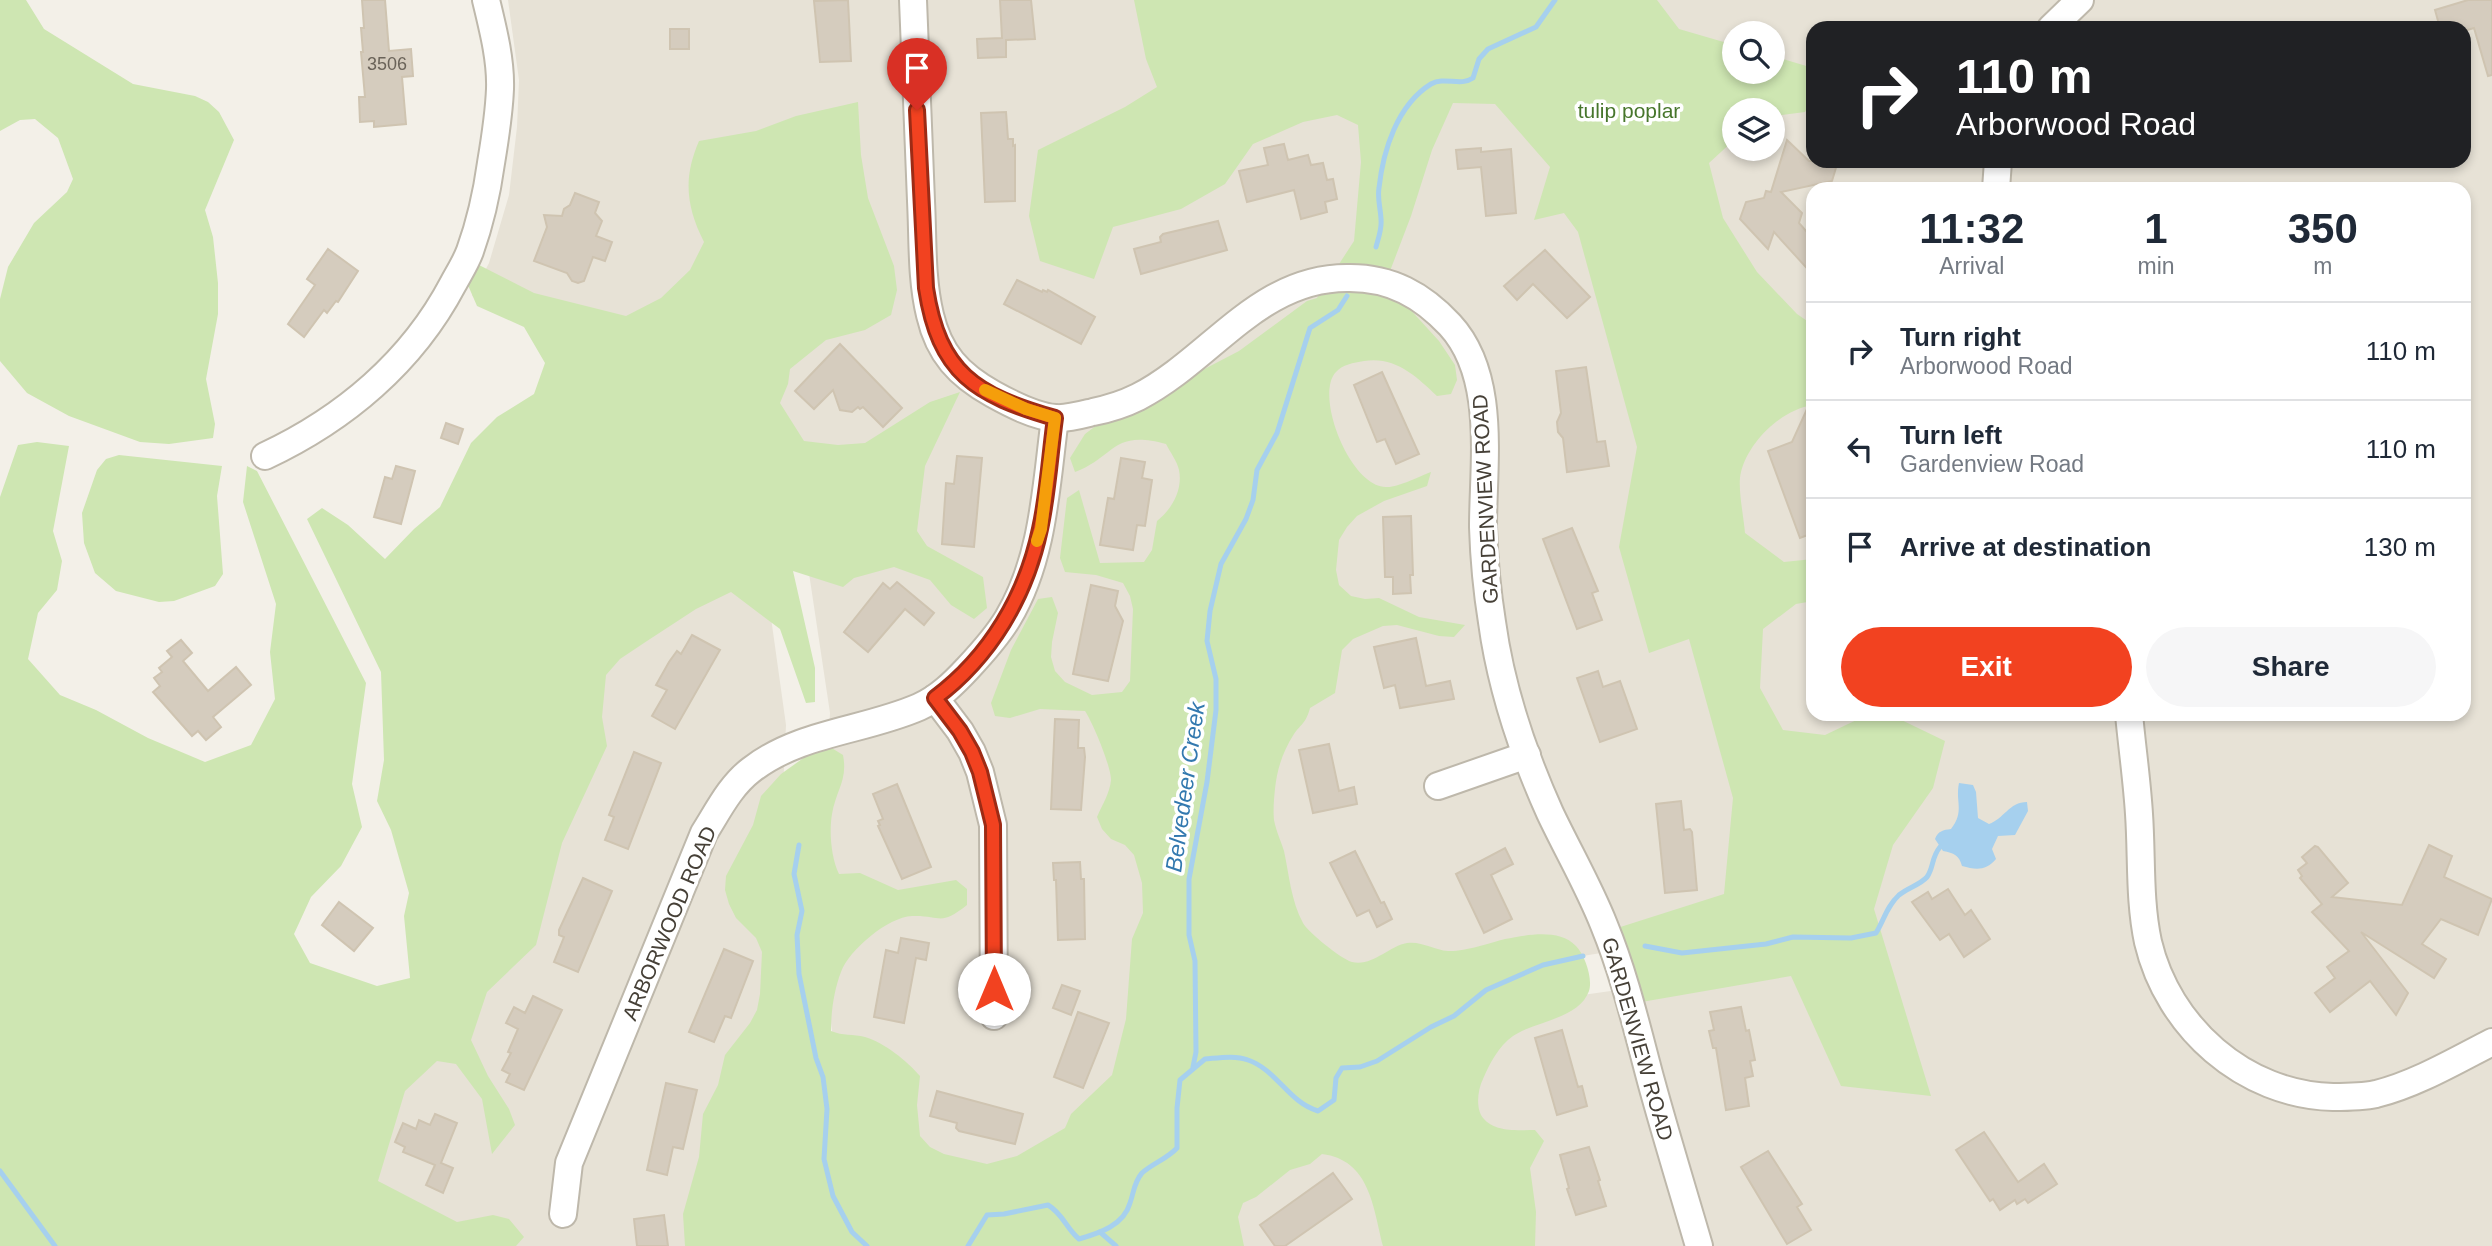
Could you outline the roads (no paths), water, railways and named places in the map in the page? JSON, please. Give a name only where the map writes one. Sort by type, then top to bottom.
[{"type":"street","points":[[265,456],[300,440],[346,409],[384,376],[415,342],[442,304],[470,252],[487,192],[500,87],[494,35],[486,0]]},
{"type":"street","name":"GARDENVIEW ROAD","points":[[913,0],[926,288],[934,326],[947,356],[960,372],[977,385],[1026,409],[1055,418],[1106,409],[1138,397],[1271,298],[1311,281],[1350,278],[1388,282],[1426,303],[1462,338],[1478,377],[1483,403],[1483,533],[1492,628],[1502,674],[1527,755],[1550,813],[1604,924],[1622,975],[1699,1246]]},
{"type":"street","points":[[2058,21],[2080,0]]},
{"type":"street","name":"ARBORWOOD ROAD","points":[[563,1214],[569,1163],[704,834],[728,795],[750,770],[778,753],[819,736],[879,721],[920,707],[950,687],[976,659],[1008,618],[1025,580],[1041,529],[1055,418]]},
{"type":"street","points":[[935,698],[972,752],[980,772],[993,825],[994,1016]]},
{"type":"street","points":[[2130,721],[2139,813],[2143,914],[2148,940],[2161,980],[2172,1002],[2208,1045],[2230,1064],[2287,1091],[2318,1097],[2346,1097],[2374,1094],[2407,1084],[2492,1042]]},
{"type":"street","points":[[1438,786],[1527,755]]},
{"type":"water","points":[[1959,783],[1973,785],[1978,818],[1989,824],[2016,805],[2027,802],[2028,811],[2015,835],[1998,836],[1992,849],[1996,859],[1985,868],[1962,866],[1958,857],[1943,851],[1935,839],[1941,831],[1951,829],[1958,817]]},
{"type":"waterway","name":"Belvedeer Creek","points":[[1376,247],[1381,227],[1379,192],[1384,159],[1394,130],[1409,104],[1431,84],[1442,81],[1463,82],[1473,78],[1479,59],[1488,49],[1536,27],[1555,0]]},
{"type":"waterway","name":"Belvedeer Creek","points":[[1193,1067],[1196,1052],[1195,961],[1189,935],[1189,879],[1207,782],[1216,710],[1216,679],[1207,641],[1210,611],[1221,564],[1246,519],[1253,500],[1257,470],[1277,433],[1310,328],[1338,310],[1347,296]]},
{"type":"waterway","points":[[799,845],[794,874],[802,911],[797,935],[799,974],[816,1058],[823,1077],[827,1109],[824,1159],[833,1196],[852,1232],[867,1246]]},
{"type":"waterway","points":[[1645,946],[1682,953],[1766,944],[1793,937],[1851,938],[1876,933],[1895,899],[1927,877],[1940,847]]},
{"type":"waterway","points":[[968,1246],[987,1215],[1048,1205],[1079,1239],[1103,1231],[1117,1222],[1127,1211],[1139,1176],[1177,1148],[1180,1080],[1205,1059],[1232,1057],[1248,1060],[1267,1071],[1298,1101],[1318,1111],[1334,1100],[1336,1078],[1342,1068],[1360,1067],[1377,1061],[1431,1027],[1454,1016],[1486,990],[1543,965],[1583,956]]},
{"type":"waterway","points":[[0,1171],[55,1246]]},
{"type":"waterway","points":[[1100,1232],[1116,1246]]},
{"type":"park label","name":"tulip poplar","points":[[1629,110]]}]
